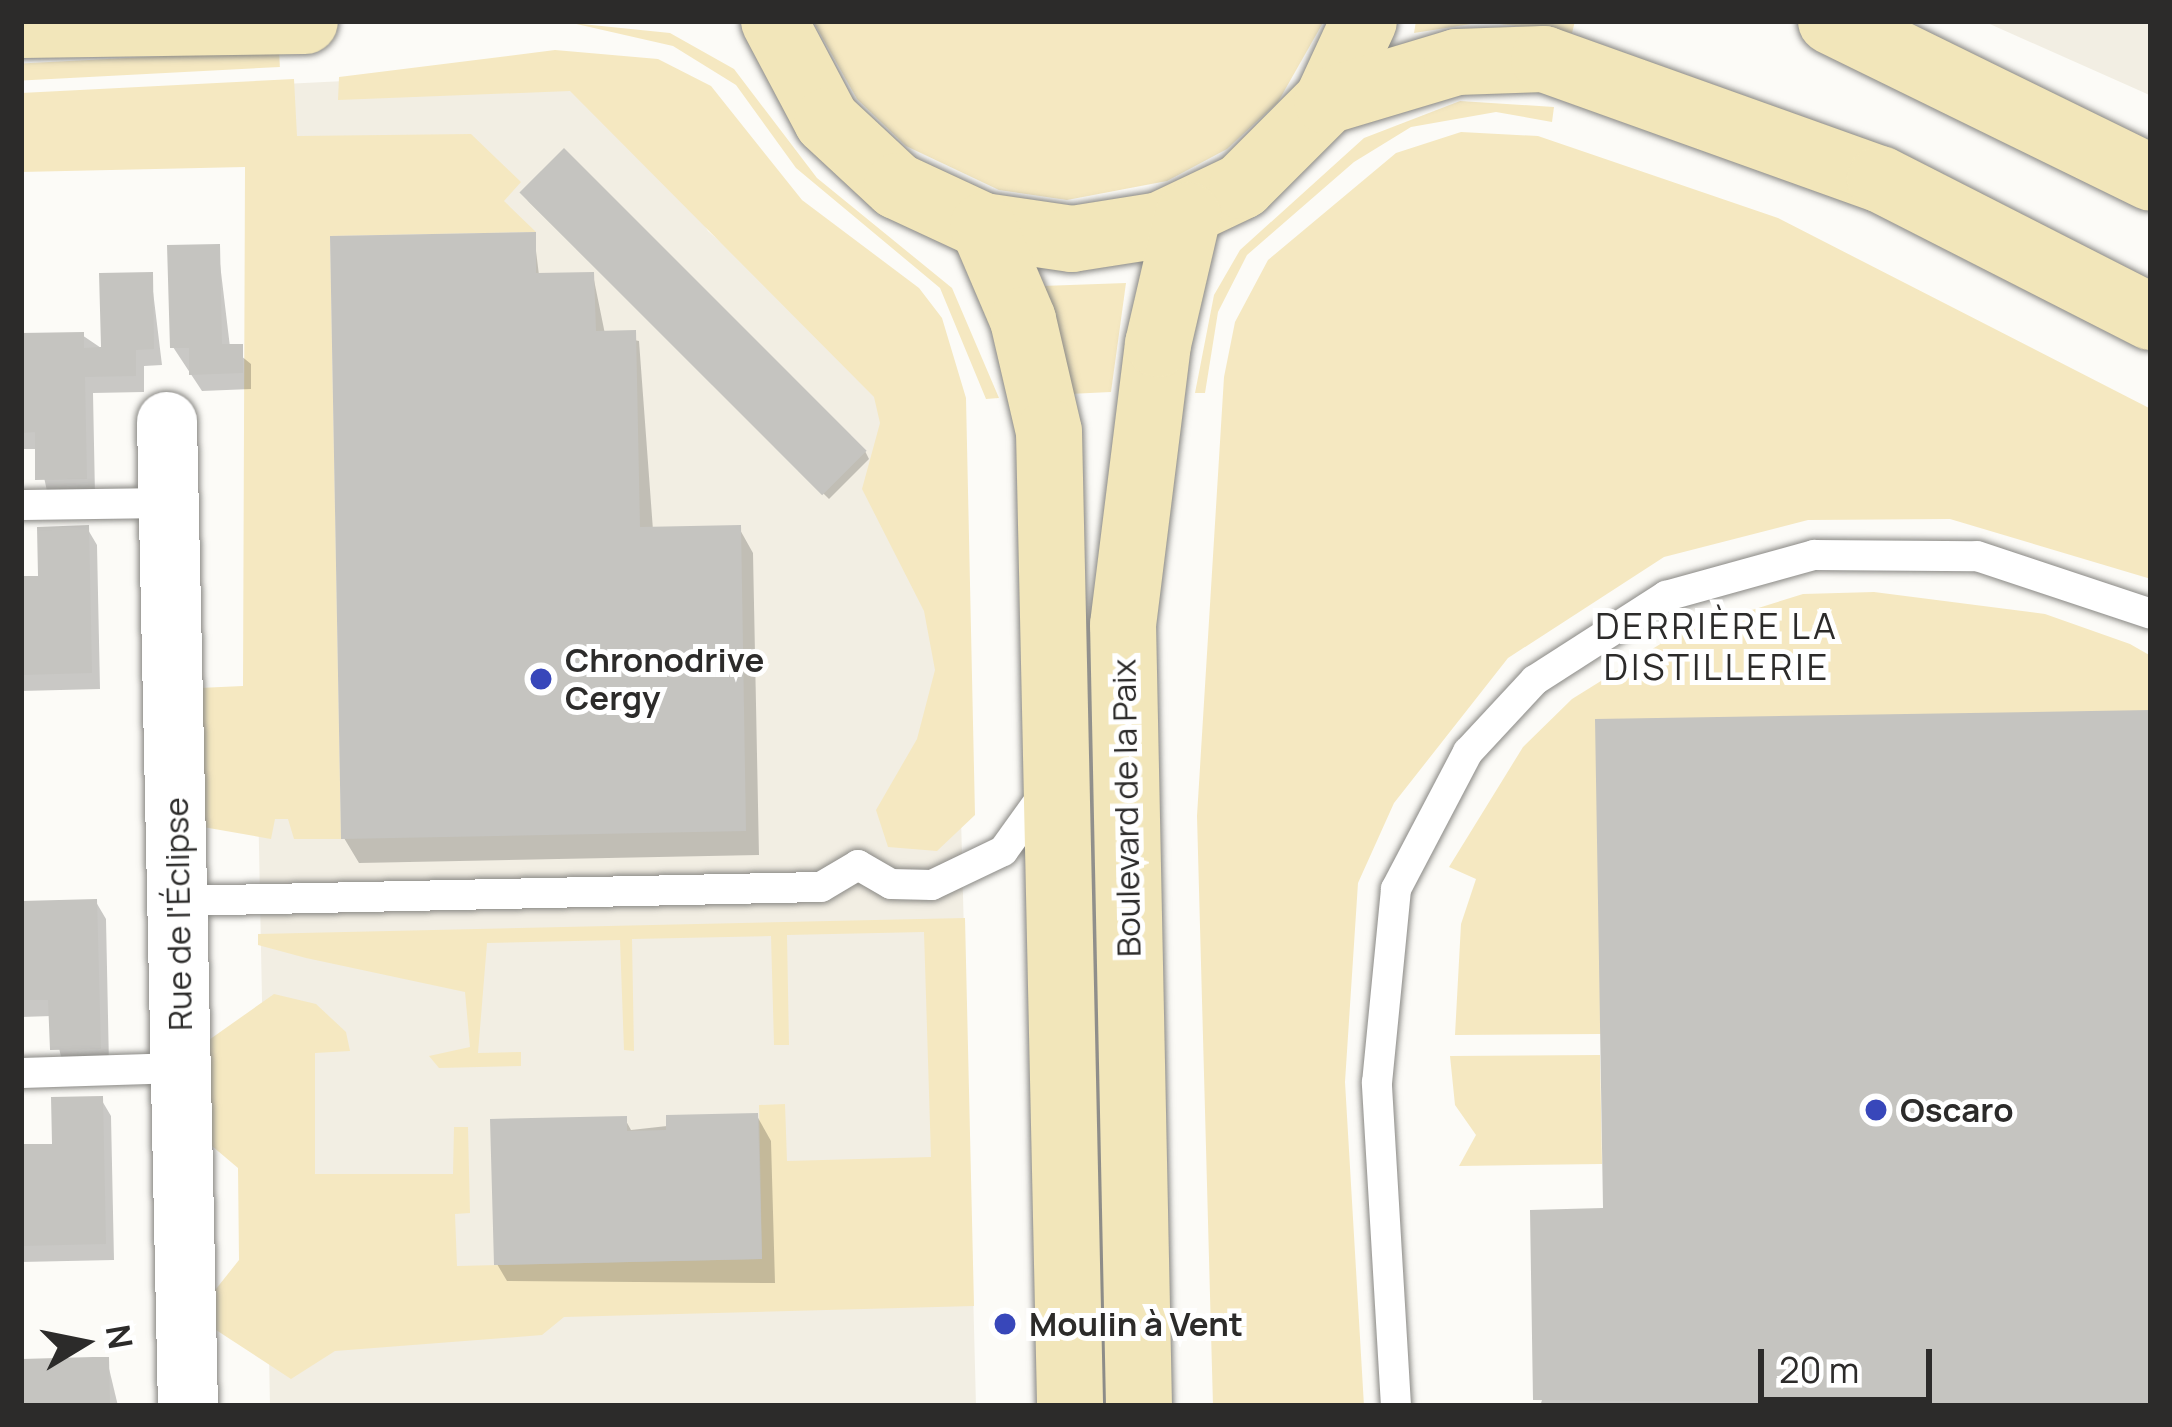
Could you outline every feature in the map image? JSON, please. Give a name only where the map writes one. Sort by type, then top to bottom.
[{"type":"main road","points":[[21,26],[305,21]]},
{"type":"main road","points":[[762,27],[860,156],[983,226],[1072,239],[1188,215],[1266,168],[1328,101],[1364,21]]},
{"type":"main road","points":[[1831,21],[2151,178]]},
{"type":"main road","points":[[1328,101],[1457,62],[1560,63],[1880,179],[2151,317]]},
{"type":"main road","name":"Boulevard de la Paix","points":[[1139,1406],[1123,625],[1158,344],[1188,215]]},
{"type":"main road","name":"Boulevard de la Paix","points":[[983,226],[1046,410],[1070,1406]]},
{"type":"street","name":"Rue de l'Éclipse","points":[[167,422],[188,1406]]},
{"type":"lane","points":[[21,505],[169,503]]},
{"type":"lane","points":[[1396,1406],[1377,1083],[1396,889],[1468,752],[1535,680],[1666,596],[1814,555],[1977,556],[2151,614]]},
{"type":"lane","points":[[178,901],[821,887],[858,866],[912,886],[969,876],[1029,823],[1055,761]]},
{"type":"lane","points":[[21,1073],[181,1068]]},
{"type":"shaded area","points":[[813,21],[1324,21],[1278,102],[1227,149],[1167,181],[1067,200],[999,190],[906,146],[857,99]]},
{"type":"shaded area","points":[[1416,21],[1575,21],[1572,33],[1484,22],[1414,33]]},
{"type":"shaded area","points":[[1983,21],[2151,21],[2151,96],[2145,93]]},
{"type":"shaded area","points":[[572,23],[670,33],[734,69],[817,178],[952,288],[999,398],[986,399],[940,288],[796,168],[736,85],[673,46]]},
{"type":"shaded area","points":[[279,50],[280,67],[22,80],[21,64]]},
{"type":"shaded area","points":[[555,50],[658,59],[711,86],[802,200],[919,288],[942,318],[966,398],[975,815],[937,851],[888,847],[876,810],[917,739],[935,670],[924,611],[862,489],[880,423],[874,397],[570,91],[338,100],[339,77]]},
{"type":"shaded area","points":[[566,70],[631,106],[708,231],[818,328],[950,384],[976,1406],[270,1406],[244,86]]},
{"type":"shaded area","points":[[294,79],[297,136],[471,134],[521,182],[504,201],[536,232],[330,236],[341,839],[294,839],[288,819],[275,819],[271,839],[203,827],[199,688],[243,686],[245,167],[21,172],[21,93]]},
{"type":"shaded area","points":[[1460,101],[1554,107],[1552,122],[1496,112],[1411,127],[1354,162],[1247,255],[1218,312],[1205,393],[1195,393],[1214,295],[1240,250],[1364,138]]},
{"type":"shaded area","points":[[1461,132],[1538,136],[1778,218],[2151,409],[2151,579],[1950,519],[1808,520],[1664,557],[1508,658],[1394,803],[1358,883],[1345,1082],[1364,1406],[1213,1406],[1197,816],[1224,377],[1235,322],[1268,260],[1396,153]]},
{"type":"shaded area","points":[[1126,283],[1111,392],[1069,394],[1042,286]]},
{"type":"shaded area","points":[[1874,592],[2045,614],[2130,644],[2151,656],[2151,710],[1601,1034],[1455,1035],[1461,924],[1476,879],[1449,867],[1523,747],[1572,699],[1678,633],[1803,594]]},
{"type":"shaded area","points":[[965,918],[974,1306],[564,1317],[542,1335],[335,1351],[291,1379],[213,1328],[212,1294],[239,1260],[238,1168],[212,1146],[206,1042],[274,994],[316,1004],[346,1032],[350,1051],[315,1053],[315,1174],[453,1174],[454,1127],[468,1127],[470,1213],[455,1214],[457,1266],[762,1259],[759,1105],[785,1104],[787,1161],[931,1157],[924,932],[787,935],[789,1045],[774,1045],[771,936],[632,939],[634,1051],[624,1050],[620,940],[487,943],[478,1053],[521,1052],[521,1066],[439,1068],[429,1056],[470,1047],[465,992],[258,945],[258,934]]},
{"type":"shaded area","points":[[1600,1055],[1602,1164],[1459,1166],[1476,1135],[1455,1105],[1450,1056]]},
{"type":"building","points":[[564,148],[867,451],[822,495],[519,193]]},
{"type":"building","name":"Chronodrive Cergy","points":[[536,232],[536,273],[594,272],[596,331],[636,330],[640,527],[741,525],[746,831],[341,839],[330,236]]},
{"type":"building","points":[[220,244],[222,344],[243,344],[243,373],[189,375],[189,348],[170,348],[167,245]]},
{"type":"building","points":[[153,272],[154,349],[136,350],[136,376],[85,377],[87,479],[35,480],[35,432],[21,433],[21,333],[84,332],[84,348],[101,347],[99,273]]},
{"type":"building","points":[[89,525],[92,673],[21,675],[21,576],[38,576],[37,527]]},
{"type":"building","name":"Oscaro","points":[[2151,710],[2151,1406],[1533,1400],[1530,1210],[1603,1208],[1595,719]]},
{"type":"building","points":[[97,899],[101,1049],[50,1050],[48,1000],[21,1000],[21,901]]},
{"type":"building","points":[[103,1096],[106,1244],[21,1246],[21,1144],[52,1144],[51,1097]]},
{"type":"building","points":[[758,1113],[762,1259],[494,1265],[490,1119],[627,1116],[627,1131],[666,1130],[666,1115]]},
{"type":"building","points":[[109,1357],[110,1406],[21,1406],[21,1359]]},
{"type":"place","name":"Chronodrive Cergy","points":[[541,679]]},
{"type":"place","name":"Oscaro","points":[[1876,1110]]},
{"type":"place","name":"Moulin à Vent","points":[[1005,1324]]},
{"type":"district","name":"DERRIÈRE LA DISTILLERIE","points":[[1717,646]]}]
